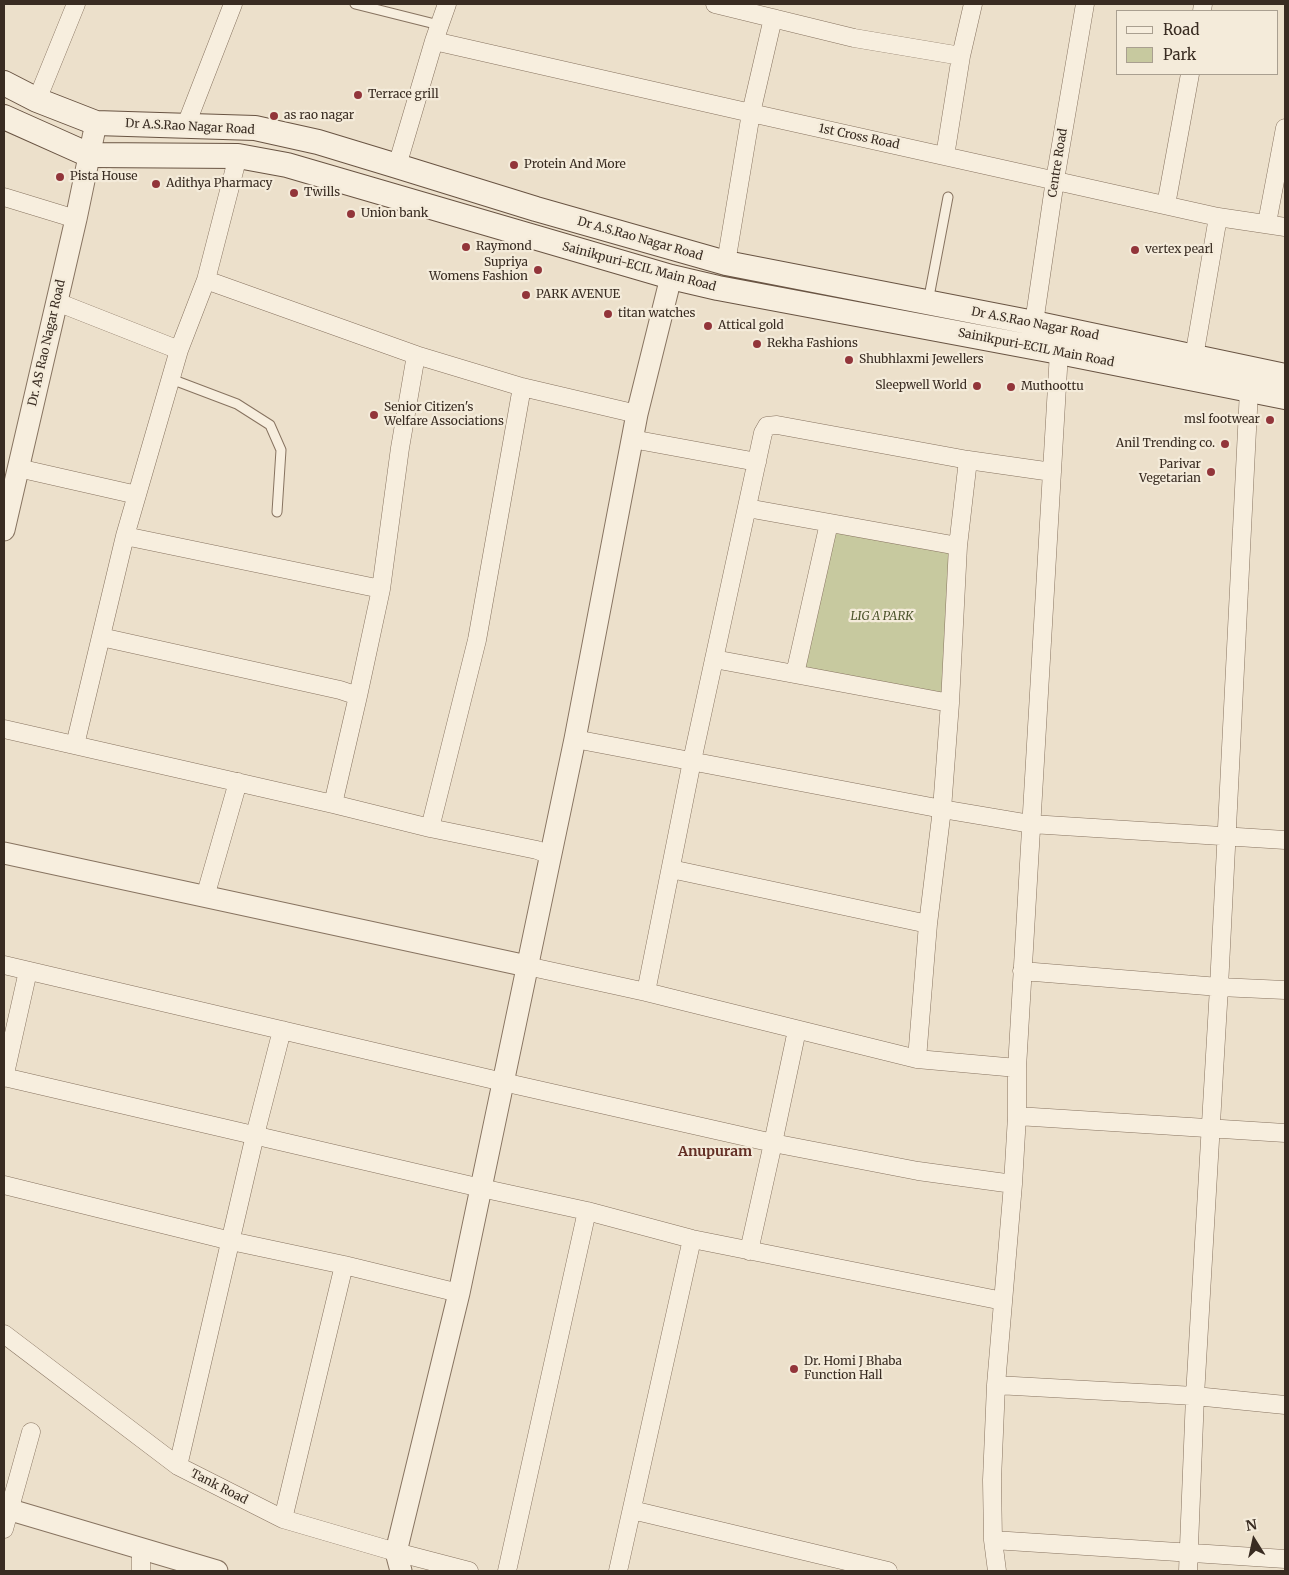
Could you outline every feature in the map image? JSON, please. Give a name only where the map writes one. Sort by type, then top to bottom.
[{"type":"main road","name":"Dr A.S.Rao Nagar Road","points":[[4,83],[37,100],[96,123],[255,128],[318,142],[536,209],[726,263],[1034,323],[1285,376]]},
{"type":"main road","name":"Sainikpuri-ECIL Main Road","points":[[4,117],[89,155],[238,156],[287,164],[671,278],[1285,397]]},
{"type":"main road","points":[[527,236],[536,209]]},
{"type":"street","points":[[37,100],[76,4]]},
{"type":"street","points":[[186,125],[233,4]]},
{"type":"street","points":[[398,166],[447,4]]},
{"type":"street","points":[[715,4],[854,38],[961,56]]},
{"type":"street","points":[[945,156],[961,56],[973,4]]},
{"type":"street","name":"Centre Road","points":[[1034,323],[1055,180],[1085,4]]},
{"type":"street","points":[[726,263],[751,113],[773,18]]},
{"type":"street","name":"1st Cross Road","points":[[437,33],[751,113],[1166,205],[1285,227]]},
{"type":"street","points":[[1166,205],[1190,75]]},
{"type":"street","name":"Dr. AS Rao Nagar Road","points":[[4,530],[6,507],[18,468],[57,302],[96,123]]},
{"type":"street","points":[[1267,223],[1285,128]]},
{"type":"street","points":[[75,745],[102,637],[124,536],[179,350],[206,280],[238,156]]},
{"type":"street","points":[[4,197],[76,219]]},
{"type":"street","points":[[1194,357],[1218,216]]},
{"type":"street","points":[[398,1562],[459,1293],[575,739],[637,414],[671,278]]},
{"type":"street","points":[[206,280],[416,355],[522,387],[637,414]]},
{"type":"street","points":[[57,302],[179,350]]},
{"type":"street","points":[[997,1571],[993,1540],[992,1480],[996,1385],[1013,1184],[1022,971],[1059,352]]},
{"type":"street","points":[[333,804],[381,589],[400,448],[416,355]]},
{"type":"street","points":[[430,828],[477,640],[522,387]]},
{"type":"street","points":[[1188,1571],[1195,1396],[1219,987],[1249,390]]},
{"type":"street","points":[[646,992],[692,760],[763,433],[767,426],[777,425],[968,460],[1052,472]]},
{"type":"street","points":[[632,439],[757,462]]},
{"type":"street","points":[[917,1059],[928,924],[942,810],[950,704],[958,546],[968,460]]},
{"type":"street","points":[[18,468],[137,495]]},
{"type":"street","points":[[747,508],[958,546]]},
{"type":"street","points":[[795,674],[829,523]]},
{"type":"street","points":[[124,536],[381,589]]},
{"type":"street","points":[[102,637],[340,690],[358,696]]},
{"type":"street","points":[[714,659],[950,704]]},
{"type":"street","points":[[4,729],[430,828],[537,850],[550,855]]},
{"type":"street","points":[[575,739],[692,760],[942,810],[1031,824],[1285,840]]},
{"type":"street","points":[[206,897],[238,782]]},
{"type":"street","points":[[4,853],[646,992],[917,1059],[1017,1068]]},
{"type":"street","points":[[671,869],[928,924]]},
{"type":"street","points":[[4,965],[773,1143],[918,1171],[1013,1184]]},
{"type":"street","points":[[28,971],[4,1078],[587,1211],[692,1239],[1003,1301]]},
{"type":"street","points":[[1022,971],[1219,987],[1285,990]]},
{"type":"street","points":[[178,1466],[255,1135],[282,1030]]},
{"type":"street","points":[[749,1251],[796,1030]]},
{"type":"street","points":[[1017,1116],[1285,1133]]},
{"type":"street","points":[[4,1185],[231,1241],[344,1265],[459,1293]]},
{"type":"street","points":[[507,1571],[587,1211]]},
{"type":"street","points":[[618,1571],[692,1239]]},
{"type":"street","points":[[283,1519],[344,1265]]},
{"type":"street","name":"Tank Road","points":[[4,1334],[178,1466],[283,1519],[398,1562],[469,1571]]},
{"type":"street","points":[[996,1385],[1195,1396],[1285,1405]]},
{"type":"street","points":[[31,1432],[6,1515],[141,1549],[214,1571]]},
{"type":"street","points":[[632,1510],[888,1571]]},
{"type":"street","points":[[993,1540],[1285,1559]]},
{"type":"street","points":[[141,1549],[141,1571]]},
{"type":"lane","points":[[355,4],[437,33]]},
{"type":"lane","points":[[928,302],[948,197]]},
{"type":"lane","points":[[171,379],[237,404],[270,425],[281,450],[277,512]]},
{"type":"green space","name":"LIG A PARK","points":[[834,529],[951,551],[944,694],[803,670]]},
{"type":"place","name":"Terrace grill","points":[[358,95]]},
{"type":"place","name":"as rao nagar","points":[[274,116]]},
{"type":"place","name":"Protein And More","points":[[514,165]]},
{"type":"place","name":"Pista House","points":[[60,177]]},
{"type":"place","name":"Adithya Pharmacy","points":[[156,184]]},
{"type":"place","name":"Twills","points":[[294,193]]},
{"type":"place","name":"Union bank","points":[[351,214]]},
{"type":"place","name":"Raymond","points":[[466,247]]},
{"type":"place","name":"vertex pearl","points":[[1135,250]]},
{"type":"place","name":"Supriya Womens Fashion","points":[[538,270]]},
{"type":"place","name":"PARK AVENUE","points":[[526,295]]},
{"type":"place","name":"titan watches","points":[[608,314]]},
{"type":"place","name":"Attical gold","points":[[708,326]]},
{"type":"place","name":"Rekha Fashions","points":[[757,344]]},
{"type":"place","name":"Shubhlaxmi Jewellers","points":[[849,360]]},
{"type":"place","name":"Sleepwell World","points":[[977,386]]},
{"type":"place","name":"Muthoottu","points":[[1011,387]]},
{"type":"place","name":"Senior Citizen's Welfare Associations","points":[[374,415]]},
{"type":"place","name":"msl footwear","points":[[1270,420]]},
{"type":"place","name":"Anil Trending co.","points":[[1225,444]]},
{"type":"place","name":"Parivar Vegetarian","points":[[1211,472]]},
{"type":"place","name":"Dr. Homi J Bhaba Function Hall","points":[[794,1369]]},
{"type":"district","name":"Anupuram","points":[[715,1152]]}]
